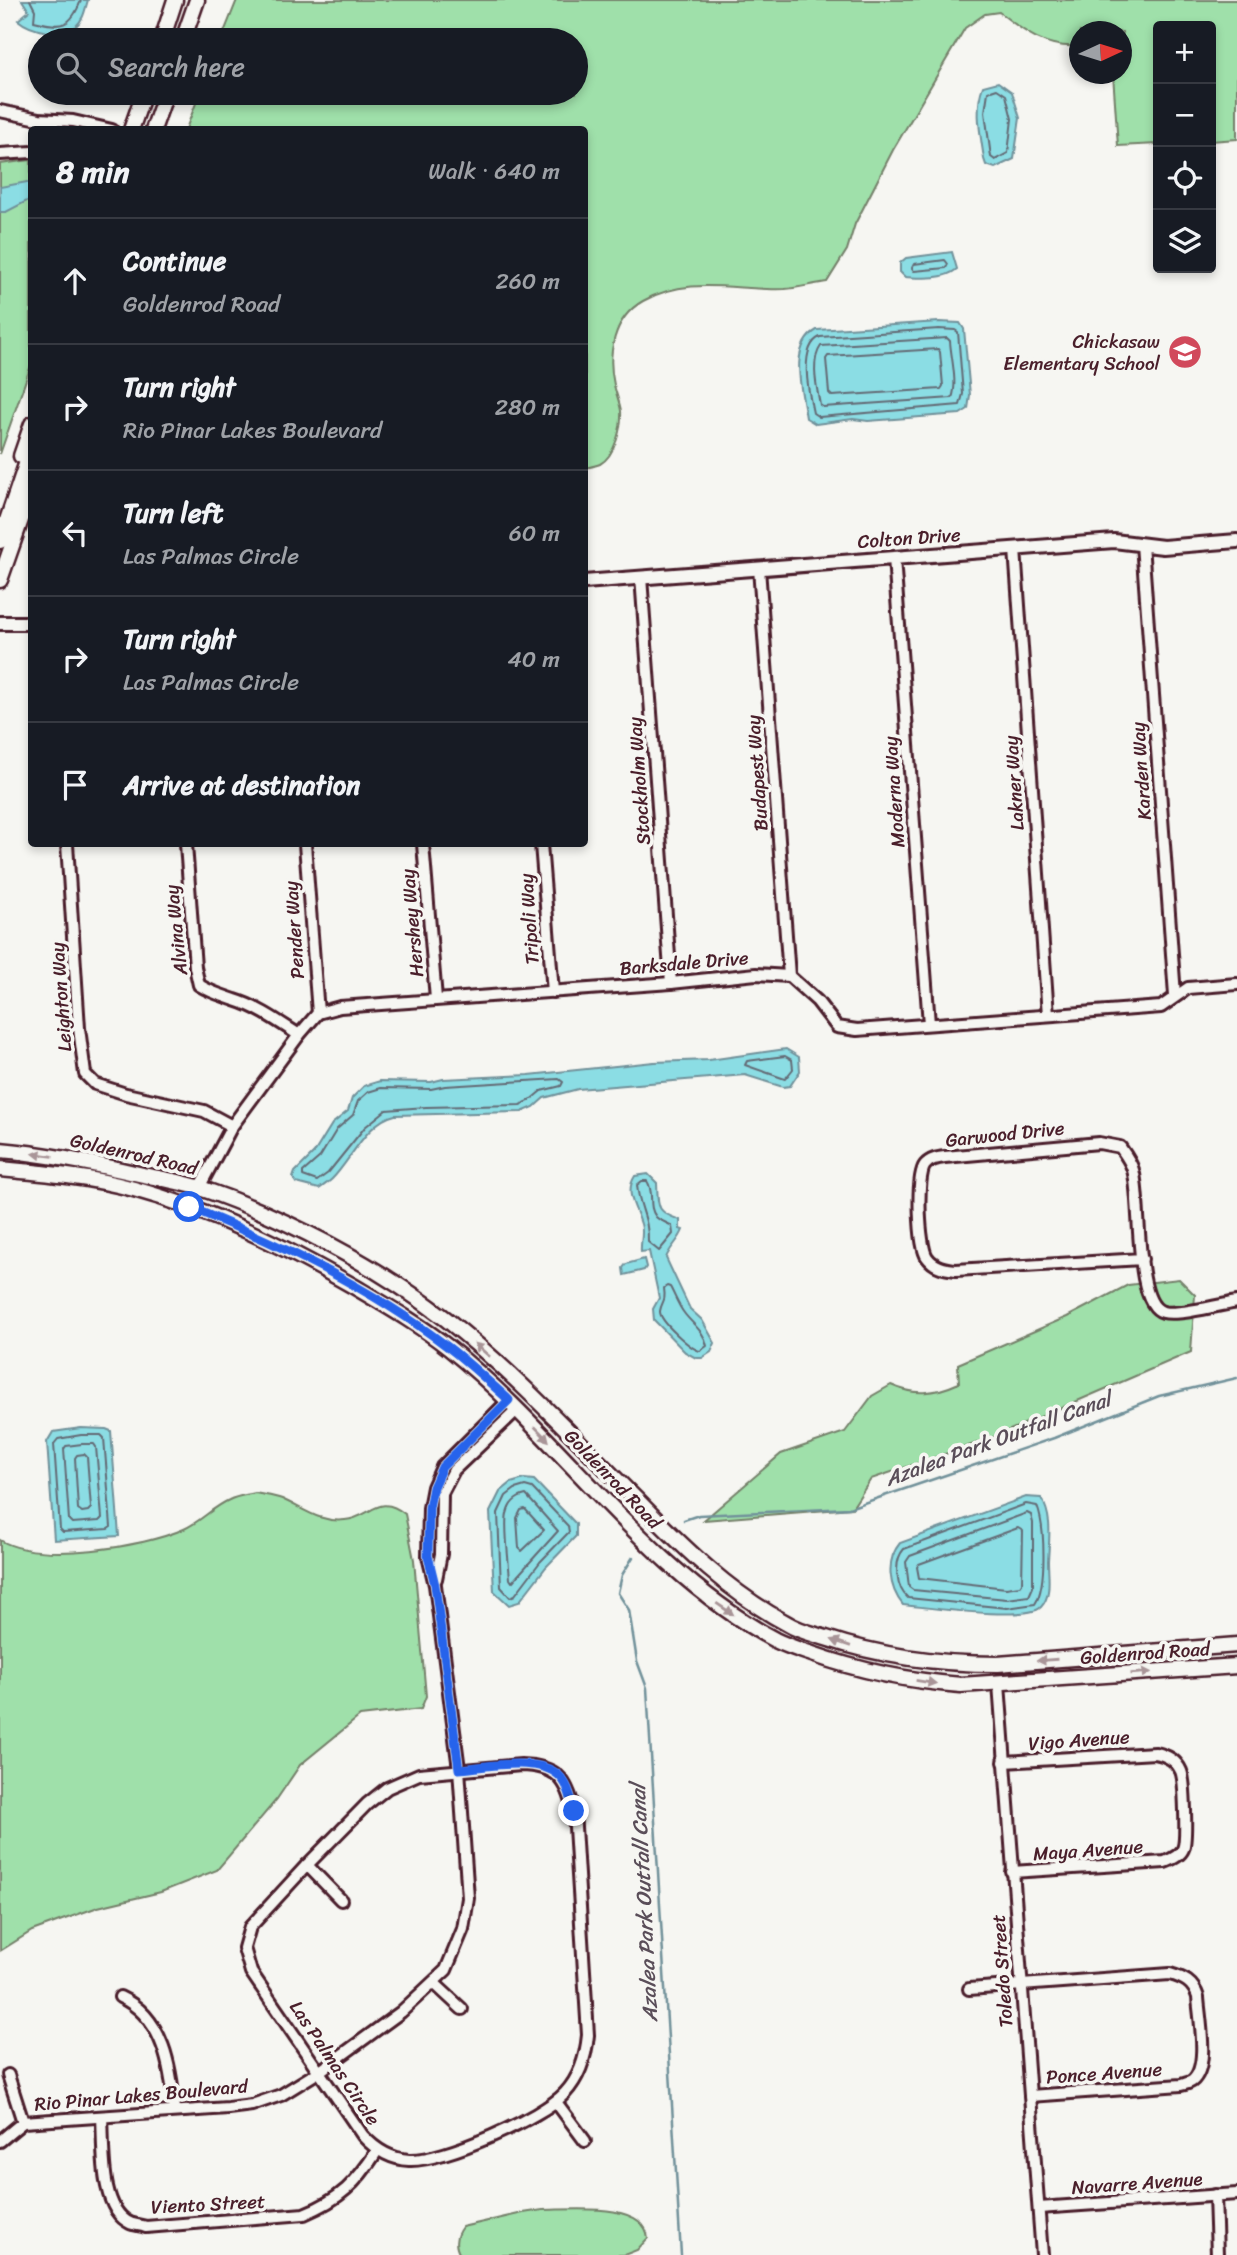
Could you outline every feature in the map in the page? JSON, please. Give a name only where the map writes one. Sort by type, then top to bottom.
[{"type":"main road","points":[[166,28],[175,0]]},
{"type":"main road","points":[[187,28],[197,0]]},
{"type":"main road","points":[[132,126],[140,105]]},
{"type":"main road","points":[[154,126],[162,105]]},
{"type":"main road","points":[[0,517],[28,436]]},
{"type":"main road","points":[[0,541],[28,459]]},
{"type":"main road","points":[[0,580],[28,500]]},
{"type":"main road","name":"Goldenrod Road","points":[[0,1150],[84,1161],[199,1188],[274,1217],[337,1250],[445,1318],[533,1395],[691,1555],[734,1589],[789,1625],[857,1648],[925,1661],[967,1664],[998,1664],[1237,1645]]},
{"type":"main road","name":"Goldenrod Road","points":[[0,1169],[71,1176],[133,1189],[213,1217],[300,1255],[380,1301],[442,1342],[475,1370],[513,1405],[680,1575],[723,1609],[778,1642],[858,1670],[932,1683],[999,1684],[1237,1666]]},
{"type":"main road","points":[[133,1189],[156,1189],[185,1195],[199,1188]]},
{"type":"main road","points":[[213,1217],[221,1209],[274,1217]]},
{"type":"main road","points":[[475,1370],[533,1395]]},
{"type":"main road","points":[[513,1405],[531,1405],[552,1424],[564,1428]]},
{"type":"main road","points":[[746,1623],[802,1637],[807,1631]]},
{"type":"main road","points":[[1211,1668],[1221,1659],[1237,1657]]},
{"type":"street","points":[[0,111],[95,126]]},
{"type":"street","points":[[0,154],[28,152]]},
{"type":"street","name":"Colton Drive","points":[[588,582],[1114,541],[1163,547],[1237,541]]},
{"type":"street","name":"Karden Way","points":[[1142,544],[1175,995]]},
{"type":"street","name":"Lakner Way","points":[[1015,549],[1048,1015]]},
{"type":"street","name":"Moderna Way","points":[[894,558],[929,1024]]},
{"type":"street","name":"Budapest Way","points":[[759,568],[789,976]]},
{"type":"street","name":"Stockholm Way","points":[[641,578],[671,983]]},
{"type":"street","points":[[0,623],[28,623]]},
{"type":"street","name":"Leighton Way","points":[[67,847],[79,1028],[85,1074],[95,1084],[126,1094],[204,1111],[232,1126]]},
{"type":"street","name":"Alvina Way","points":[[186,847],[195,967],[200,985],[215,995],[236,1000],[273,1018],[299,1035]]},
{"type":"street","name":"Pender Way","points":[[305,847],[318,1013]]},
{"type":"street","name":"Hershey Way","points":[[423,847],[436,999]]},
{"type":"street","name":"Tripoli Way","points":[[541,847],[553,992]]},
{"type":"street","name":"Barksdale Drive","points":[[318,1013],[340,1007],[436,999],[671,983],[756,974],[789,976]]},
{"type":"street","points":[[789,976],[817,1001],[837,1027],[857,1030],[1161,1007],[1188,988],[1237,984]]},
{"type":"street","points":[[199,1188],[232,1126],[318,1013]]},
{"type":"street","name":"Garwood Drive","points":[[1142,1259],[956,1270],[940,1268],[927,1258],[923,1246],[919,1183],[923,1167],[932,1159],[944,1157],[1099,1143],[1120,1147],[1134,1171],[1146,1294],[1154,1308],[1169,1313],[1237,1302]]},
{"type":"street","name":"Rio Pinar Lakes Boulevard","points":[[0,2141],[23,2122],[251,2105],[281,2095],[320,2071],[401,2012],[446,1970],[463,1929],[468,1898],[459,1769],[435,1585],[428,1556],[429,1508],[433,1487],[442,1467],[513,1405]]},
{"type":"street","name":"Toledo Street","points":[[999,1684],[1042,2255]]},
{"type":"street","name":"Vigo Avenue","points":[[1004,1762],[1155,1753],[1167,1755],[1182,1773],[1186,1836],[1184,1848],[1178,1856],[1166,1862]]},
{"type":"street","name":"Las Palmas Circle","points":[[539,1765],[557,1774],[569,1791],[574,1811],[588,2035],[586,2052],[567,2091],[556,2102],[526,2120],[433,2158],[408,2160],[377,2151],[363,2136],[251,1972],[244,1948],[250,1927],[307,1865],[387,1787],[419,1774],[459,1769],[539,1765]]},
{"type":"street","name":"Maya Avenue","points":[[1012,1872],[1166,1862]]},
{"type":"street","points":[[307,1865],[341,1900]]},
{"type":"street","name":"Ponce Avenue","points":[[1020,1985],[1170,1974],[1185,1978],[1195,1987],[1198,1997],[1202,2058],[1200,2071],[1192,2081],[1181,2085],[1030,2096]]},
{"type":"street","points":[[434,1983],[463,2009]]},
{"type":"street","points":[[969,1989],[1020,1985]]},
{"type":"street","points":[[120,1997],[133,2003],[156,2031],[165,2049],[172,2076],[174,2111]]},
{"type":"street","points":[[8,2075],[23,2122]]},
{"type":"street","points":[[556,2102],[585,2141]]},
{"type":"street","name":"Viento Street","points":[[103,2117],[107,2195],[116,2211],[129,2222],[146,2227],[304,2214],[327,2205],[344,2194],[362,2175],[377,2151]]},
{"type":"street","name":"Navarre Avenue","points":[[1039,2208],[1237,2194]]},
{"type":"street","points":[[1215,2195],[1217,2255]]},
{"type":"green space","points":[[237,0],[1237,0],[1237,139],[1216,141],[1216,21],[1153,21],[1153,144],[1118,146],[1114,84],[1132,84],[1132,21],[1069,21],[1067,46],[1036,38],[999,12],[985,14],[965,28],[893,150],[855,224],[847,250],[827,282],[785,289],[713,286],[678,288],[643,301],[625,317],[615,338],[611,361],[621,411],[619,433],[610,455],[600,464],[588,467],[588,126],[187,126],[195,105],[588,105],[588,28],[226,28]]},
{"type":"green space","points":[[28,160],[28,374],[0,454],[0,164]]},
{"type":"green space","points":[[1179,1279],[1195,1295],[1191,1352],[989,1439],[871,1479],[852,1508],[704,1520],[781,1454],[845,1432],[872,1396],[891,1385],[917,1392],[950,1387],[959,1383],[958,1364],[1067,1317],[1128,1285]]},
{"type":"green space","points":[[255,1493],[282,1499],[328,1519],[354,1518],[388,1505],[405,1514],[414,1560],[426,1696],[421,1709],[360,1716],[300,1765],[277,1799],[217,1870],[161,1892],[98,1907],[32,1931],[0,1951],[0,1540],[40,1551],[65,1552],[118,1547],[184,1529],[223,1503]]},
{"type":"green space","points":[[587,2209],[621,2213],[644,2226],[648,2238],[637,2250],[624,2255],[460,2255],[456,2241],[462,2227],[543,2210]]},
{"type":"water","points":[[22,0],[88,0],[83,17],[73,28],[34,28],[18,20],[29,11]]},
{"type":"water","points":[[998,82],[1012,92],[1020,118],[1014,159],[995,168],[986,165],[984,159],[979,113],[983,86]]},
{"type":"water","points":[[28,182],[28,201],[6,212],[0,212],[0,187]]},
{"type":"water","points":[[952,252],[957,269],[952,273],[932,278],[905,277],[900,272],[900,263],[906,258]]},
{"type":"water","points":[[960,323],[964,329],[970,395],[968,409],[960,414],[868,421],[853,419],[816,424],[806,418],[800,383],[800,358],[808,337],[817,330]]},
{"type":"water","points":[[786,1049],[799,1057],[800,1071],[790,1086],[783,1087],[745,1075],[578,1089],[544,1098],[534,1107],[522,1112],[395,1115],[376,1125],[339,1171],[319,1189],[296,1183],[293,1178],[295,1172],[314,1153],[332,1124],[348,1111],[352,1098],[364,1086],[380,1081],[431,1082],[443,1079],[529,1075],[654,1062],[709,1060]]},
{"type":"water","points":[[648,1174],[657,1183],[660,1208],[680,1220],[680,1229],[683,1230],[666,1258],[690,1309],[702,1320],[715,1343],[711,1352],[702,1358],[685,1352],[654,1320],[653,1309],[659,1298],[649,1251],[641,1252],[642,1227],[631,1194],[635,1176]]},
{"type":"water","points":[[644,1259],[644,1270],[624,1275],[623,1268],[626,1264]]},
{"type":"water","points":[[81,1428],[111,1431],[119,1536],[54,1540],[47,1442],[53,1432]]},
{"type":"water","points":[[524,1479],[534,1480],[576,1524],[576,1536],[546,1567],[519,1602],[509,1605],[494,1591],[490,1512],[500,1492],[511,1483]]},
{"type":"water","points":[[1026,1497],[1041,1498],[1049,1520],[1049,1585],[1047,1597],[1041,1607],[1032,1611],[997,1613],[903,1605],[895,1591],[891,1574],[892,1558],[900,1543]]},
{"type":"waterway","name":"Azalea Park Outfall Canal","points":[[684,1520],[699,1515],[849,1508],[1054,1438],[1159,1396],[1237,1378]]},
{"type":"waterway","name":"Azalea Park Outfall Canal","points":[[633,1557],[622,1575],[618,1593],[629,1610],[637,1661],[647,1688],[681,2255]]},
{"type":"place","name":"Chickasaw Elementary School","points":[[1185,352]]},
{"type":"route","points":[[189,1207],[300,1255],[401,1314],[448,1347],[509,1400],[442,1467],[433,1487],[429,1508],[428,1556],[435,1585],[459,1769],[539,1765],[557,1774],[569,1791],[574,1811]]}]
